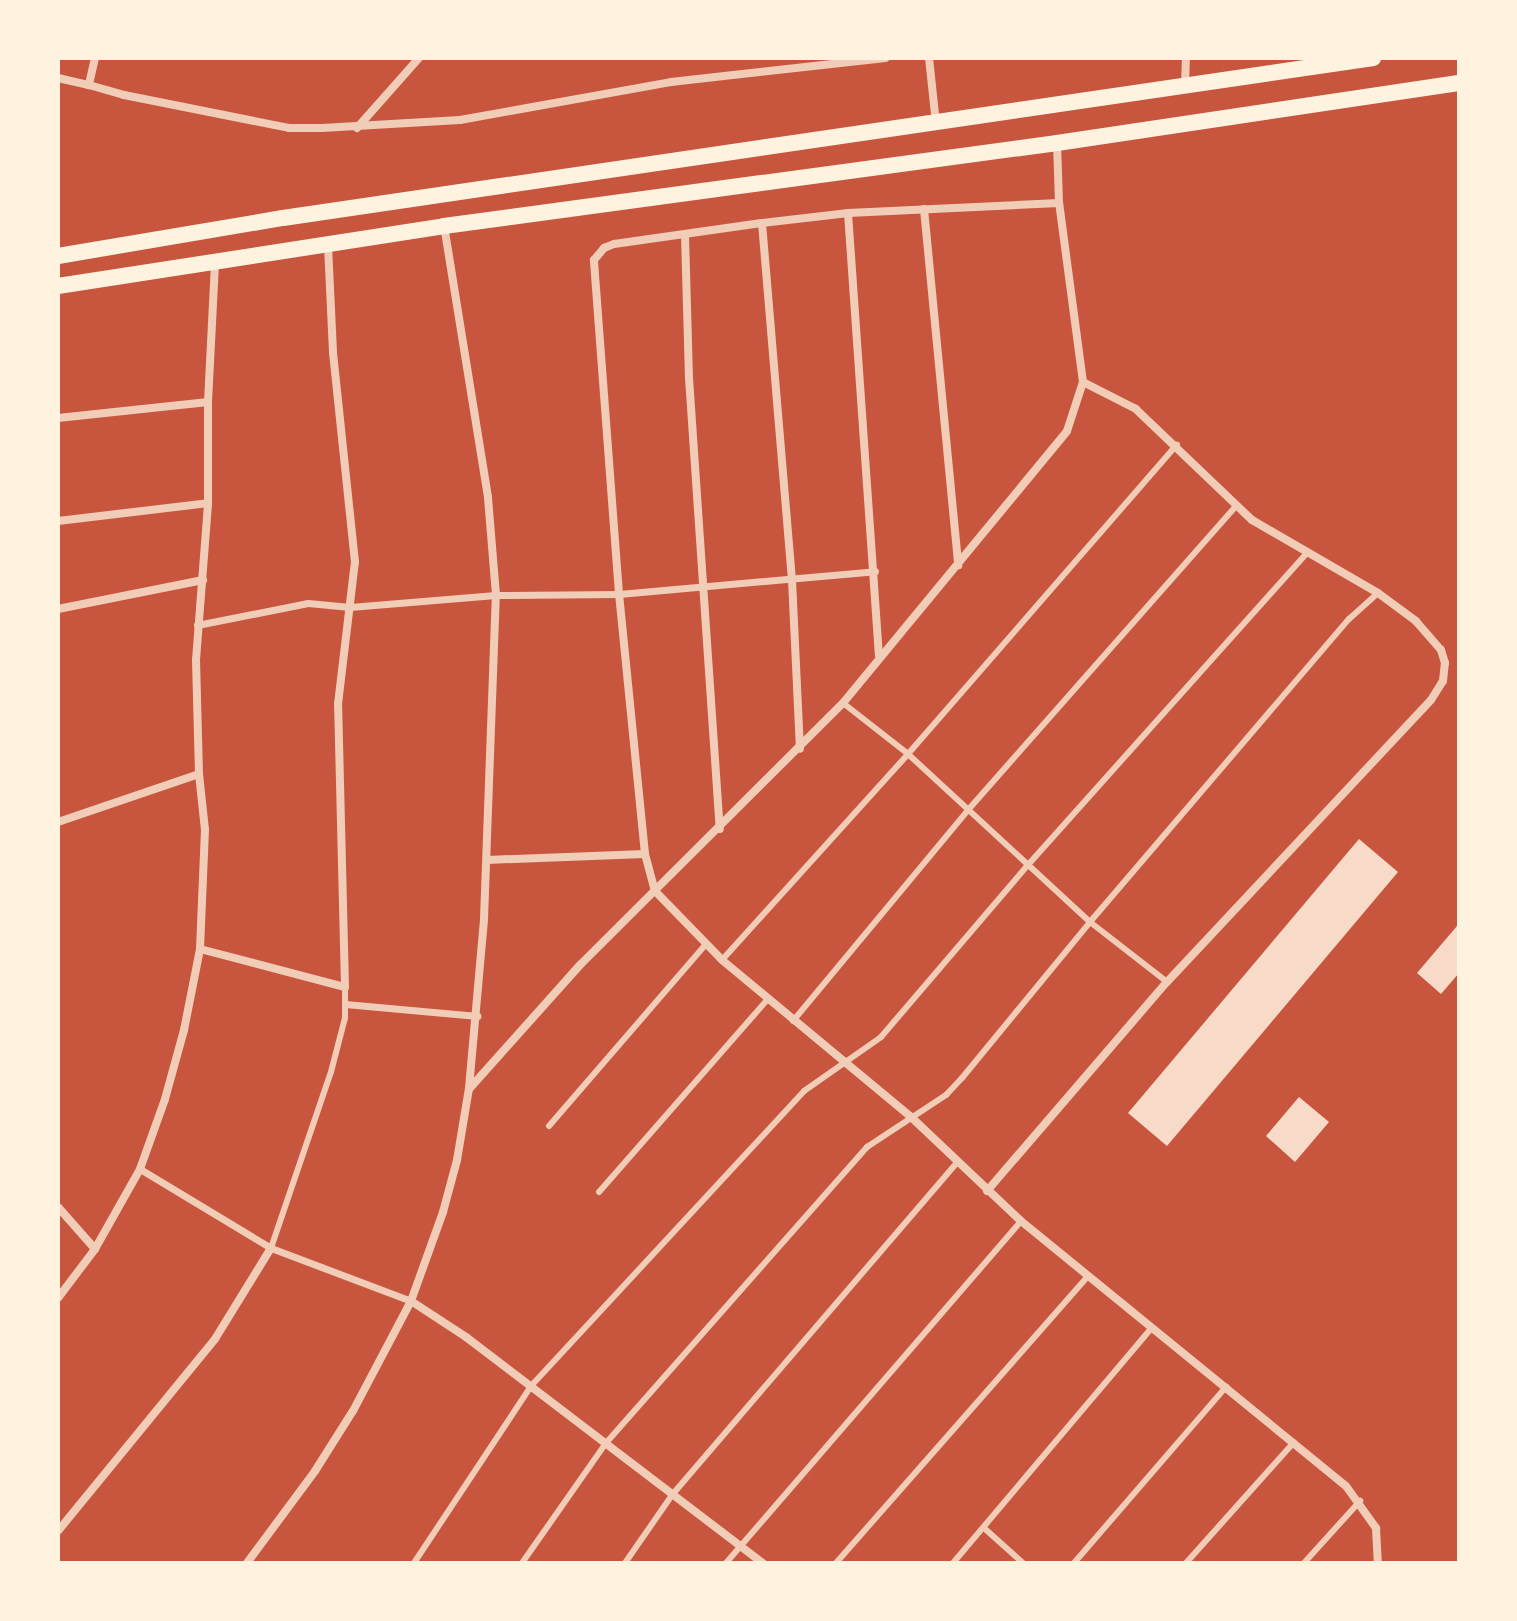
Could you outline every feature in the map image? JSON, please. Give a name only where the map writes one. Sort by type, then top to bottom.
[{"type":"main road","points":[[58,256],[283,218],[1373,58]]},
{"type":"main road","points":[[58,286],[444,226],[1057,143],[1459,83]]},
{"type":"street","points":[[89,85],[95,58]]},
{"type":"street","points":[[357,128],[419,58]]},
{"type":"street","points":[[58,78],[124,95],[289,128],[357,128],[460,120],[671,82],[886,58]]},
{"type":"street","points":[[929,58],[936,124]]},
{"type":"street","points":[[1185,86],[1186,58]]},
{"type":"street","points":[[469,1088],[571,974],[720,829],[843,703],[879,655],[958,565],[1067,431],[1083,382],[1059,203],[1057,143]]},
{"type":"street","points":[[1059,203],[848,213],[614,244],[598,253],[593,265],[619,594],[645,854],[655,891],[722,960],[910,1116],[1021,1221],[1294,1442],[1360,1501],[1376,1528],[1380,1544],[1378,1563]]},
{"type":"street","points":[[924,209],[958,565]]},
{"type":"street","points":[[848,213],[879,655]]},
{"type":"street","points":[[762,223],[792,580],[800,749]]},
{"type":"street","points":[[247,1563],[315,1471],[353,1411],[411,1301],[447,1199],[469,1088],[487,860],[496,595],[488,497],[444,226]]},
{"type":"street","points":[[685,235],[689,378],[720,829]]},
{"type":"street","points":[[200,949],[345,987],[338,704],[355,562],[333,352],[328,245]]},
{"type":"street","points":[[58,1298],[95,1249],[140,1169],[173,1071],[200,949],[205,830],[199,774],[197,625],[208,503],[208,402],[215,264]]},
{"type":"street","points":[[987,1191],[1167,982],[1431,700],[1443,681],[1445,663],[1441,650],[1416,621],[1378,593],[1278,538],[1236,506],[1177,445],[1136,409],[1083,382]]},
{"type":"street","points":[[58,418],[208,402]]},
{"type":"street","points":[[58,521],[208,503]]},
{"type":"street","points":[[197,625],[308,603],[350,607],[496,595],[619,594],[705,589],[875,571]]},
{"type":"street","points":[[58,609],[203,580]]},
{"type":"street","points":[[58,822],[199,774]]},
{"type":"street","points":[[487,860],[645,854]]},
{"type":"street","points":[[345,1004],[477,1016]]},
{"type":"street","points":[[140,1169],[271,1248],[411,1301],[531,1386],[763,1563]]},
{"type":"street","points":[[58,1207],[95,1249]]},
{"type":"street","points":[[58,1531],[215,1339],[271,1248]]},
{"type":"lane","points":[[722,960],[908,754],[1177,445]]},
{"type":"lane","points":[[793,1021],[968,810],[1236,506]]},
{"type":"lane","points":[[414,1563],[531,1386],[804,1091],[869,1047],[895,1023],[1027,866],[1307,553]]},
{"type":"lane","points":[[522,1563],[606,1443],[867,1147],[946,1095],[962,1078],[1090,922],[1349,619],[1378,593]]},
{"type":"lane","points":[[843,703],[908,754],[1090,922],[1167,982]]},
{"type":"lane","points":[[549,1126],[706,944]]},
{"type":"lane","points":[[271,1248],[331,1072],[345,1004],[345,987]]},
{"type":"lane","points":[[599,1192],[767,1000]]},
{"type":"lane","points":[[625,1563],[672,1495],[957,1162]]},
{"type":"lane","points":[[726,1563],[1021,1221]]},
{"type":"lane","points":[[836,1563],[1088,1276]]},
{"type":"lane","points":[[953,1563],[1151,1329]]},
{"type":"lane","points":[[1074,1563],[1226,1387]]},
{"type":"lane","points":[[1186,1563],[1294,1442]]},
{"type":"lane","points":[[1304,1563],[1360,1501]]},
{"type":"lane","points":[[984,1528],[1023,1563]]},
{"type":"building","points":[[1359,839],[1398,872],[1167,1146],[1128,1113]]},
{"type":"building","points":[[1457,926],[1459,973],[1441,994],[1417,973]]},
{"type":"building","points":[[1299,1097],[1329,1122],[1295,1162],[1266,1136]]}]
